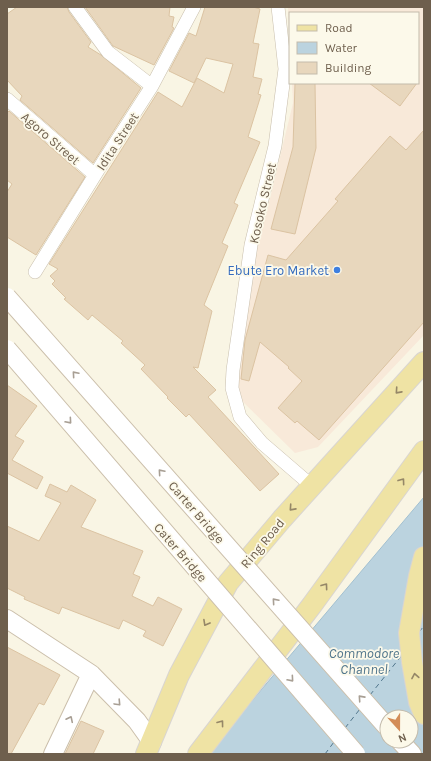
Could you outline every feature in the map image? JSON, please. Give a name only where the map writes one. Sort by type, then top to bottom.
[{"type":"main road","name":"Carter Bridge","points":[[7,296],[379,718]]},
{"type":"main road","name":"Cater Bridge","points":[[7,349],[356,754]]},
{"type":"main road","name":"Ring Road","points":[[149,748],[178,675],[228,583],[312,486],[424,362]]},
{"type":"main road","points":[[198,754],[312,605],[424,450]]},
{"type":"main road","points":[[424,557],[419,576],[409,633],[419,702],[424,714]]},
{"type":"main road","points":[[7,619],[92,674],[137,721],[149,748]]},
{"type":"main road","points":[[52,754],[92,674]]},
{"type":"street","points":[[75,7],[108,52],[152,86]]},
{"type":"street","name":"Idita Street","points":[[35,272],[152,86],[194,7]]},
{"type":"street","name":"Kosoko Street","points":[[278,7],[285,69],[275,146],[251,245],[233,370],[232,388],[240,417],[262,443],[312,486]]},
{"type":"street","name":"Agoro Street","points":[[7,100],[95,175]]},
{"type":"shaded area","name":"Ebute Ero Market","points":[[288,7],[424,7],[424,335],[318,447],[295,453],[233,392],[235,324],[266,215],[293,103],[292,84],[419,84],[419,12],[289,12],[289,28]]},
{"type":"water","name":"Commodore Channel","points":[[424,497],[424,754],[207,754]]},
{"type":"building","points":[[17,7],[67,7],[91,42],[88,47],[101,55],[141,88],[93,163],[20,100],[22,96],[7,80],[7,14]]},
{"type":"building","points":[[85,7],[170,7],[169,16],[174,17],[172,27],[174,28],[154,65],[113,46]]},
{"type":"building","points":[[205,7],[253,7],[260,9],[253,43],[259,44],[253,77],[262,79],[258,94],[261,95],[248,137],[260,142],[234,203],[238,205],[222,243],[228,246],[204,305],[212,311],[198,368],[193,367],[216,390],[208,397],[279,474],[260,491],[189,414],[186,417],[167,398],[168,397],[141,369],[145,365],[121,343],[123,341],[92,315],[88,320],[64,299],[66,298],[52,284],[55,281],[50,276],[58,269],[49,264],[158,92],[182,107],[197,78],[224,93],[233,64],[206,58],[194,83],[169,71],[189,33],[196,36]]},
{"type":"building","points":[[295,84],[315,84],[316,148],[295,234],[271,229],[293,147]]},
{"type":"building","points":[[370,84],[416,84],[400,106]]},
{"type":"building","points":[[9,111],[85,177],[36,255],[7,237],[7,192],[12,184],[7,180],[7,113]]},
{"type":"building","points":[[424,130],[424,322],[319,440],[297,421],[295,423],[278,408],[302,381],[288,368],[289,367],[260,342],[249,381],[241,379],[245,340],[268,255],[286,260],[338,201],[335,199],[390,136],[406,150]]},
{"type":"building","points":[[7,385],[37,406],[15,436],[24,441],[12,460],[43,477],[37,489],[7,473]]},
{"type":"building","points":[[50,484],[67,492],[71,485],[96,500],[81,527],[143,551],[133,574],[140,577],[132,596],[153,606],[158,597],[182,609],[163,646],[143,636],[146,631],[123,620],[119,629],[62,607],[59,614],[24,599],[25,597],[7,588],[7,526],[39,541],[61,503],[45,496]]},
{"type":"building","points":[[7,647],[60,675],[44,705],[39,703],[11,754],[7,754]]},
{"type":"building","points":[[81,721],[104,731],[93,754],[65,754]]},
{"type":"ferry route","points":[[419,632],[424,626]]},
{"type":"ferry route","points":[[370,695],[402,655]]},
{"type":"ferry route","points":[[345,728],[360,709]]},
{"type":"ferry route","points":[[325,754],[334,742]]},
{"type":"place","name":"Ebute Ero Market","points":[[337,270]]}]
